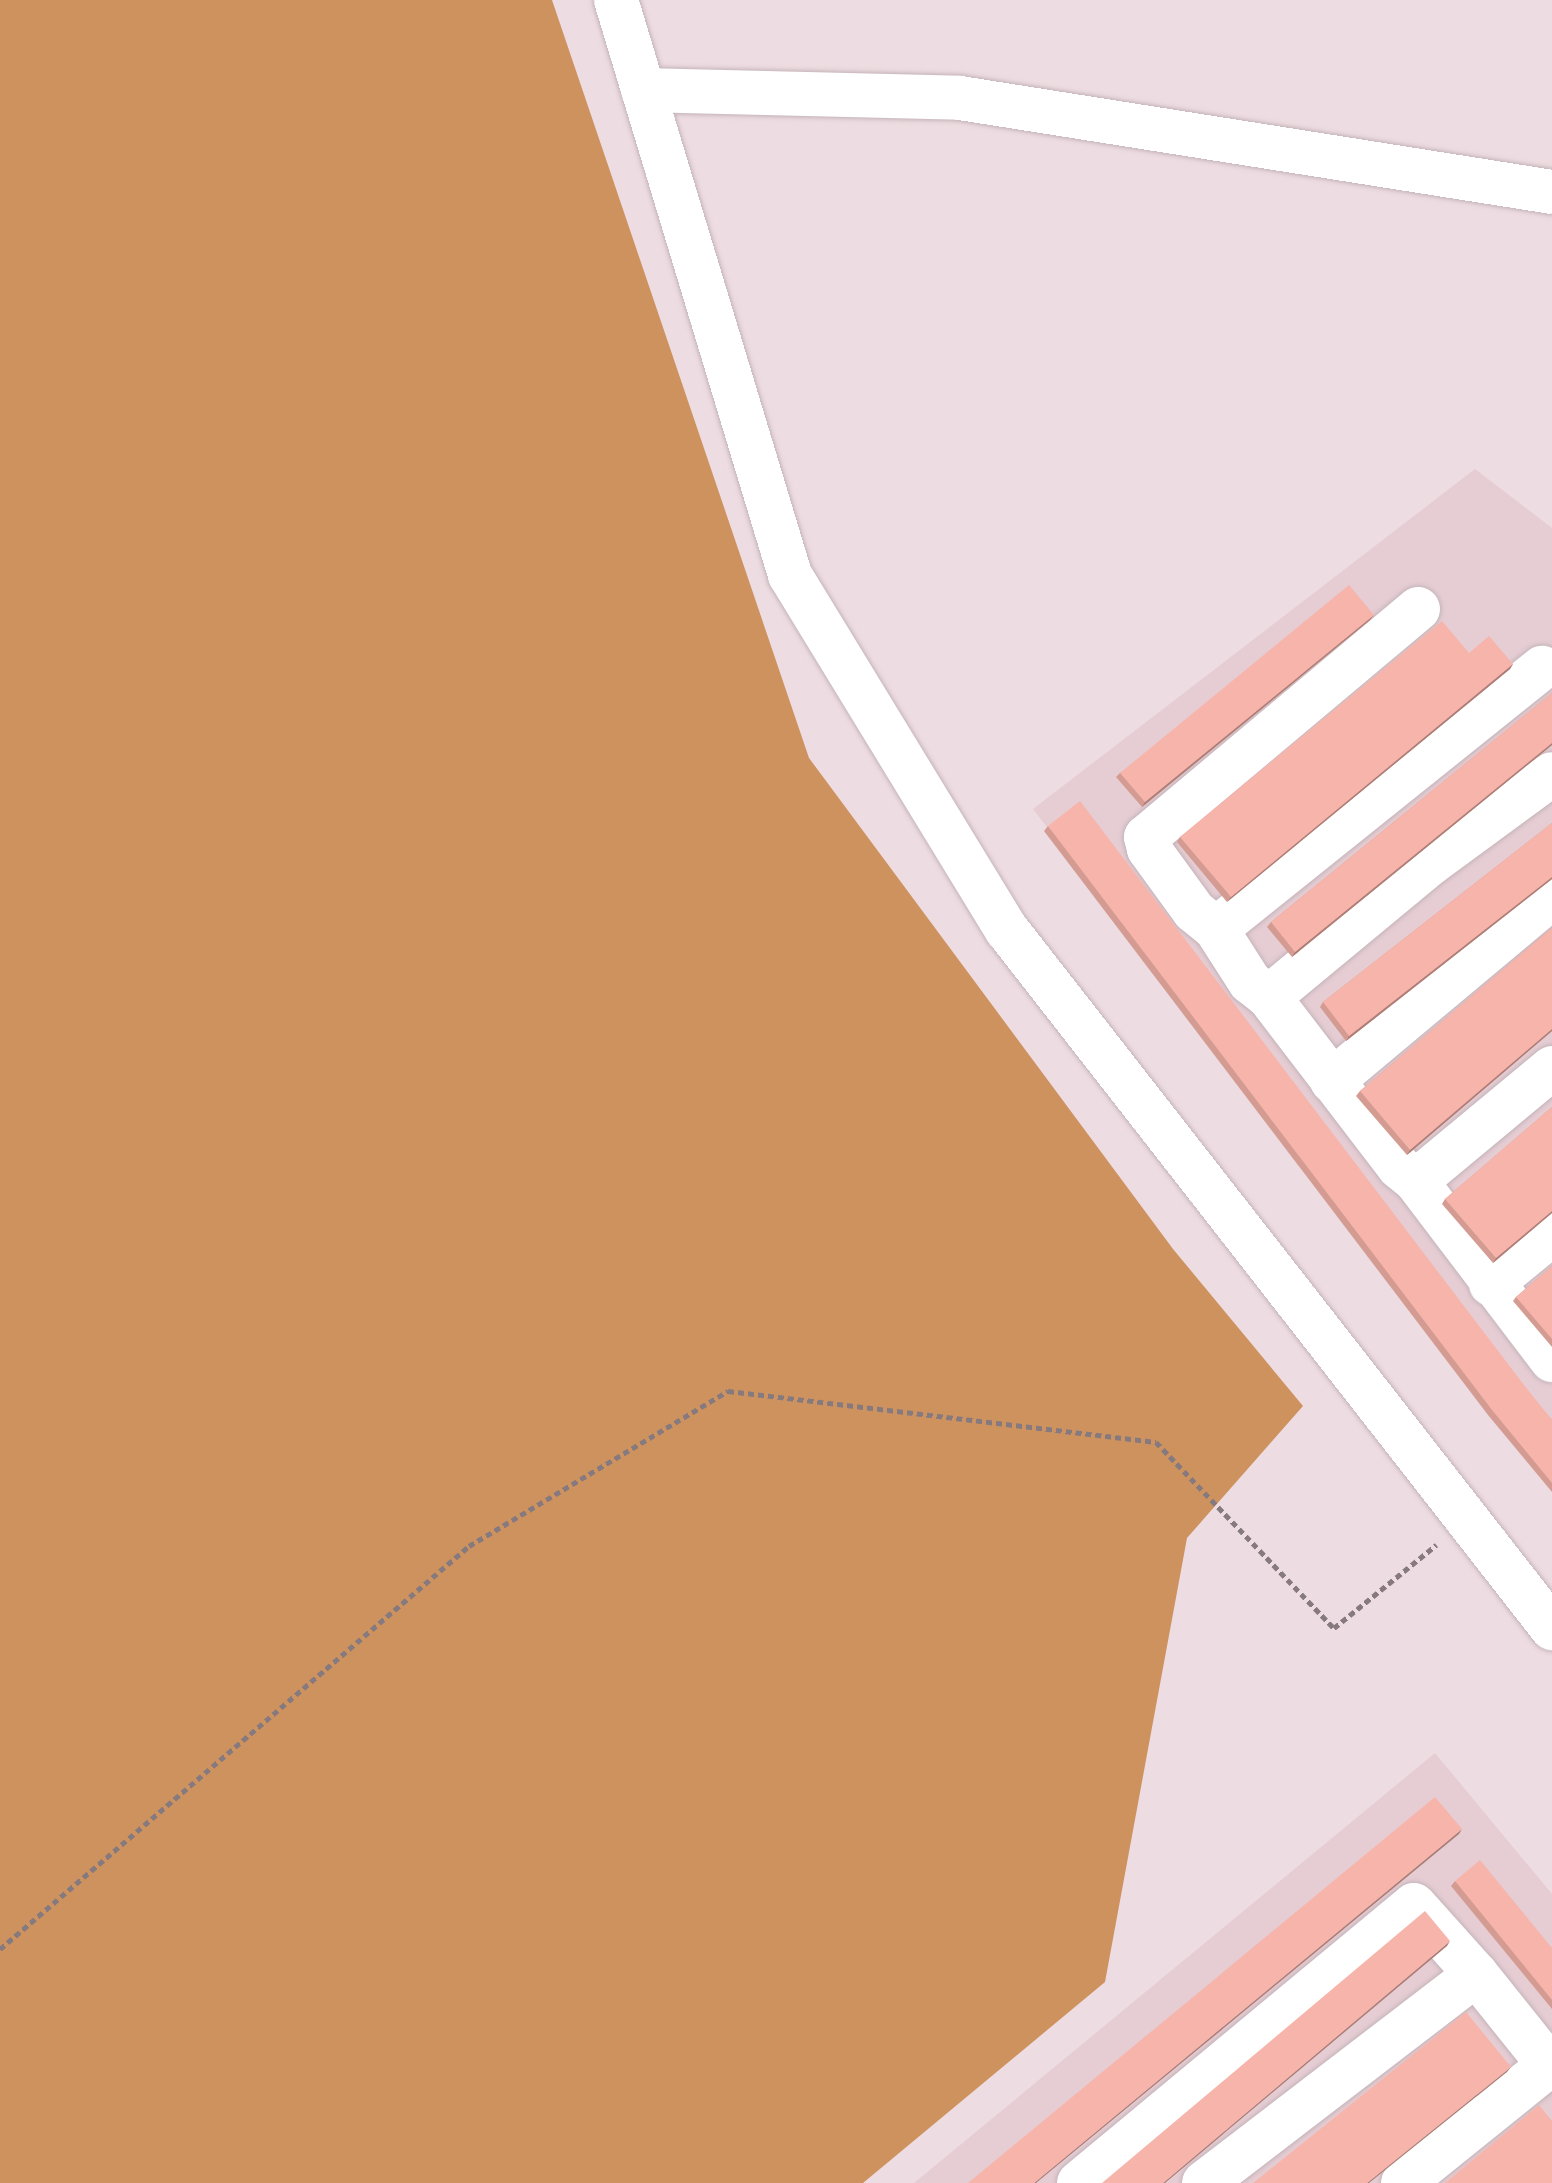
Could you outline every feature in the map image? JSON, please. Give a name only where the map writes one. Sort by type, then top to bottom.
[{"type":"street","points":[[616,0],[790,575],[1007,930],[1552,1628]]},
{"type":"street","points":[[643,90],[960,98],[1552,192]]},
{"type":"street","points":[[1418,609],[1146,837],[1149,849],[1194,911],[1216,929],[1250,982],[1269,997],[1399,1167],[1416,1181],[1491,1284],[1552,1360]]},
{"type":"street","points":[[1216,929],[1542,668]]},
{"type":"street","points":[[1269,997],[1431,863],[1552,774]]},
{"type":"street","points":[[1332,1081],[1552,897]]},
{"type":"street","points":[[1416,1181],[1552,1068]]},
{"type":"street","points":[[1491,1284],[1552,1234]]},
{"type":"street","points":[[1079,2183],[1414,1905],[1476,1974],[1551,2067],[1403,2183]]},
{"type":"street","points":[[1204,2183],[1476,1974]]},
{"type":"path","points":[[0,1949],[469,1546],[728,1391],[1156,1442],[1334,1628],[1468,1520]]},
{"type":"shaded area","points":[[0,0],[552,0],[809,758],[1173,1249],[1303,1406],[1187,1538],[1105,1982],[863,2183],[0,2183]]},
{"type":"shaded area","points":[[1475,469],[1552,528],[1552,1484],[1033,809]]},
{"type":"shaded area","points":[[1435,1753],[1552,1894],[1552,2183],[914,2183]]},
{"type":"building","points":[[1349,585],[1374,615],[1145,802],[1120,773]]},
{"type":"building","points":[[1442,621],[1469,653],[1489,636],[1513,664],[1231,897],[1180,837]]},
{"type":"building","points":[[1552,693],[1552,743],[1295,952],[1271,922]]},
{"type":"building","points":[[1080,801],[1552,1420],[1552,1483],[1492,1410],[1048,826]]},
{"type":"building","points":[[1552,823],[1552,877],[1349,1036],[1323,1002]]},
{"type":"building","points":[[1552,928],[1552,1029],[1410,1150],[1360,1091]]},
{"type":"building","points":[[1552,1107],[1552,1211],[1496,1258],[1445,1199]]},
{"type":"building","points":[[1552,1266],[1552,1339],[1516,1297]]},
{"type":"building","points":[[1435,1797],[1462,1829],[1034,2183],[968,2183]]},
{"type":"building","points":[[1480,1860],[1552,1948],[1552,2000],[1455,1881]]},
{"type":"building","points":[[1425,1911],[1450,1941],[1163,2183],[1102,2183]]},
{"type":"building","points":[[1466,2012],[1511,2067],[1367,2183],[1253,2183]]},
{"type":"building","points":[[1539,2105],[1552,2121],[1552,2183],[1445,2183]]}]
